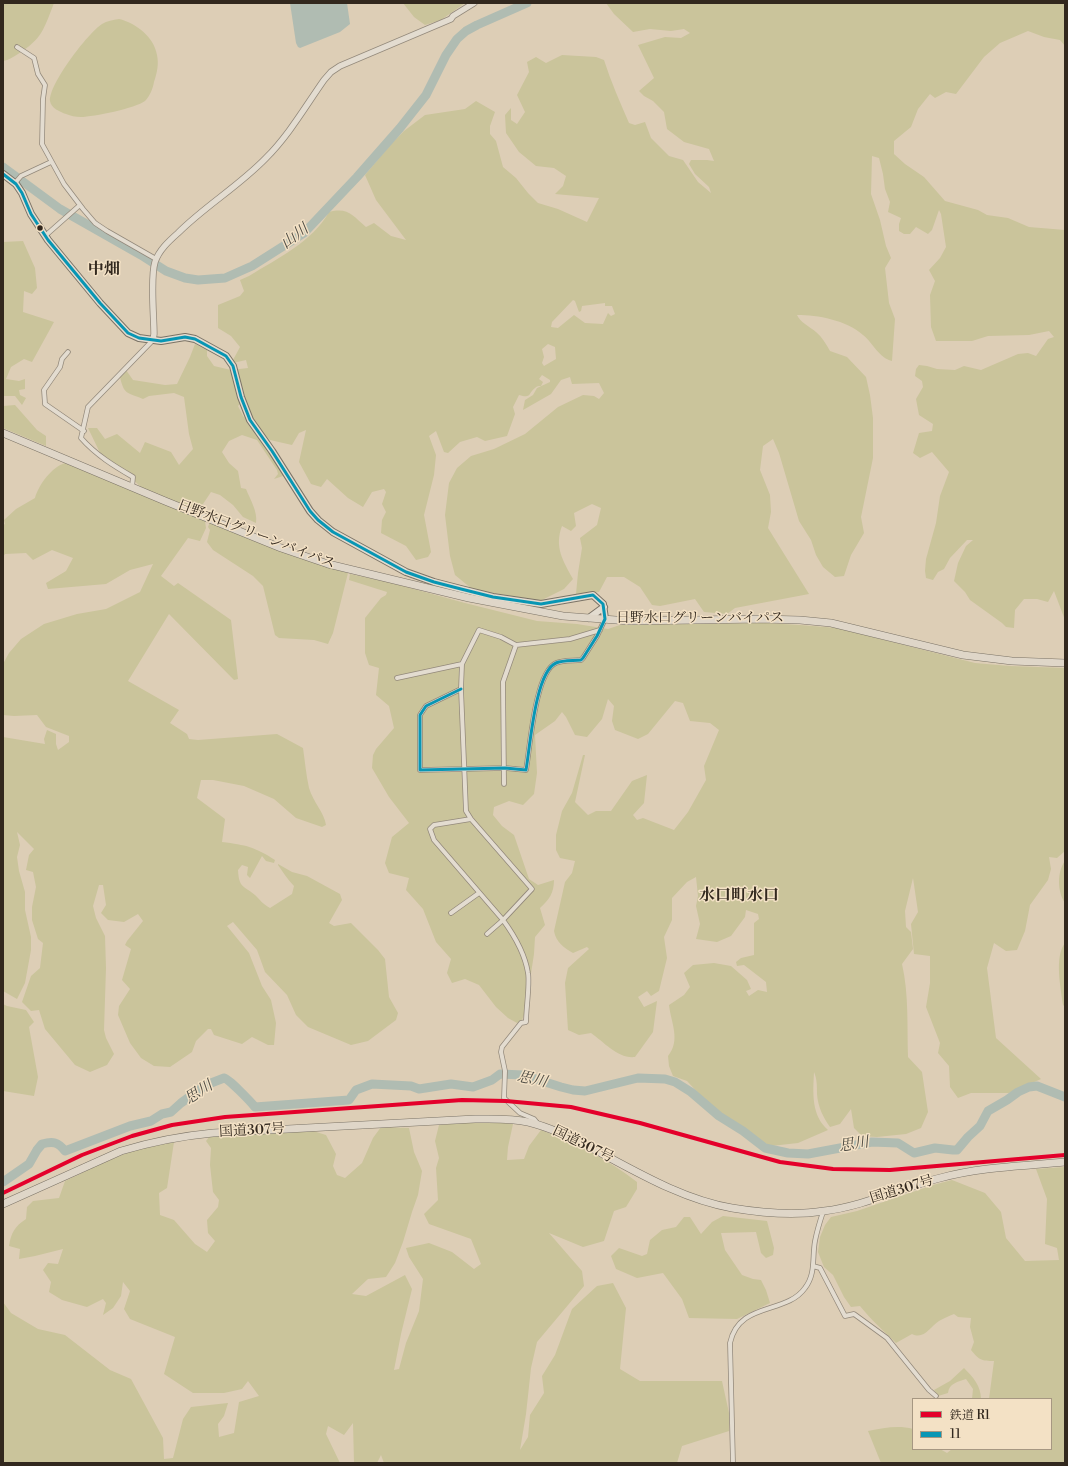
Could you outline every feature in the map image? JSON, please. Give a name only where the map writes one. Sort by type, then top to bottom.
[{"type":"highway","name":"日野水口グリーンバイパス","points":[[3,433],[242,532],[328,564],[469,598],[563,616],[629,621],[761,619],[800,620],[831,623],[926,647],[988,659],[1065,663]]},
{"type":"highway","name":"国道307号","points":[[3,1204],[121,1151],[138,1146],[194,1135],[499,1119],[526,1122],[562,1132],[681,1193],[705,1202],[730,1208],[754,1211],[784,1213],[823,1212],[844,1208],[940,1178],[969,1172],[1065,1162]]},
{"type":"main road","points":[[3,174],[15,182],[22,193],[31,214],[45,236],[77,276],[128,333],[139,338],[161,341],[185,337],[195,339],[226,356],[233,366],[241,397],[250,420],[268,445],[310,511],[318,520],[333,532],[406,572],[434,582],[493,597],[541,604],[593,595],[604,604],[605,619]]},
{"type":"main road","points":[[589,618],[604,607]]},
{"type":"street","points":[[132,487],[133,477],[108,462],[88,446],[81,438],[84,431],[88,407],[153,340],[154,268],[156,260],[165,245],[186,225],[271,154],[331,72],[340,66],[451,20],[453,16],[474,3]]},
{"type":"street","points":[[17,48],[34,58],[38,74],[46,85],[43,99],[42,144],[64,184],[95,223],[156,260]]},
{"type":"street","points":[[15,182],[21,176],[51,162]]},
{"type":"street","points":[[45,236],[80,205]]},
{"type":"street","points":[[68,352],[62,359],[60,367],[44,390],[42,405],[84,431]]},
{"type":"street","points":[[462,689],[426,706],[420,715],[420,770],[505,768],[526,770],[538,693],[543,677],[556,663],[581,660],[597,636],[605,619]]},
{"type":"street","points":[[487,934],[532,889],[471,819],[466,811],[462,664],[479,630],[501,638],[516,646],[570,639],[600,630]]},
{"type":"street","points":[[504,784],[503,682],[516,646]]},
{"type":"street","points":[[397,678],[462,664]]},
{"type":"street","points":[[471,819],[434,825],[430,829],[434,840],[502,920],[512,933],[520,949],[528,973],[526,1022],[521,1023],[502,1047],[501,1052],[505,1071],[504,1098],[520,1113],[534,1119],[538,1125]]},
{"type":"street","points":[[451,913],[479,893]]},
{"type":"street","points":[[733,1463],[730,1342],[732,1335],[742,1320],[766,1308],[788,1300],[802,1292],[810,1282],[815,1242],[823,1212]]},
{"type":"street","points":[[813,1266],[820,1268],[845,1316],[854,1314],[887,1338],[929,1390],[936,1396]]},
{"type":"shaded area","points":[[3,3],[54,3],[45,27],[37,38],[26,49],[3,61]]},
{"type":"shaded area","points":[[290,3],[347,3],[350,24],[340,32],[300,48],[296,43]]},
{"type":"shaded area","points":[[403,3],[465,3],[441,20],[425,25],[414,17]]},
{"type":"shaded area","points":[[606,3],[1065,3],[1065,46],[1060,40],[1044,37],[1028,31],[1000,43],[984,57],[956,94],[946,92],[935,98],[930,94],[918,109],[911,127],[894,141],[894,154],[905,164],[924,177],[945,201],[978,210],[987,215],[1008,218],[1029,227],[1065,230],[1065,620],[1054,591],[1048,602],[1037,599],[1024,599],[1015,610],[1014,628],[1006,627],[970,600],[965,592],[954,581],[958,563],[966,546],[973,540],[967,540],[950,558],[944,569],[938,572],[933,580],[926,578],[926,559],[936,523],[940,496],[949,472],[932,452],[920,458],[913,453],[919,433],[932,431],[933,424],[919,415],[916,399],[923,387],[922,381],[915,376],[916,369],[919,365],[937,369],[955,370],[964,366],[981,370],[1018,354],[1028,353],[1036,356],[1048,339],[1054,337],[1049,331],[1029,335],[988,336],[972,341],[936,341],[931,327],[930,295],[935,281],[929,270],[940,258],[946,247],[941,214],[939,210],[932,230],[928,234],[916,227],[910,234],[904,234],[899,231],[901,218],[888,212],[890,202],[885,189],[879,158],[872,156],[871,194],[891,258],[885,268],[889,303],[895,319],[892,361],[883,357],[863,335],[840,322],[823,317],[797,315],[798,318],[820,336],[830,351],[847,357],[866,377],[870,395],[873,418],[873,458],[861,517],[864,533],[851,555],[844,576],[835,577],[823,567],[816,555],[811,540],[799,521],[779,453],[773,439],[763,446],[760,470],[770,495],[771,512],[768,528],[809,594],[735,608],[727,614],[704,612],[695,599],[660,606],[652,605],[640,587],[624,577],[607,577],[599,592],[576,594],[582,548],[580,538],[597,525],[601,508],[592,504],[574,513],[576,526],[571,531],[562,526],[559,547],[563,560],[573,579],[564,589],[540,601],[472,589],[455,575],[450,556],[445,515],[449,483],[457,468],[471,456],[494,449],[525,434],[558,407],[583,395],[594,396],[599,399],[604,393],[599,383],[572,384],[570,377],[561,380],[551,394],[523,410],[525,400],[533,395],[537,388],[550,382],[550,380],[542,375],[539,379],[543,382],[541,386],[536,387],[528,396],[519,395],[513,407],[515,414],[507,436],[485,441],[477,437],[460,442],[448,453],[444,452],[436,431],[429,436],[436,455],[434,475],[424,515],[431,552],[428,557],[416,560],[406,546],[381,533],[382,520],[386,512],[382,504],[386,492],[384,489],[372,492],[363,507],[348,498],[327,479],[321,487],[311,484],[299,462],[306,430],[299,433],[292,445],[270,440],[262,433],[251,419],[243,413],[240,404],[238,406],[243,416],[284,473],[283,476],[274,479],[278,474],[277,470],[257,440],[242,435],[229,441],[222,452],[229,463],[238,471],[241,488],[246,489],[256,514],[256,523],[243,517],[233,505],[220,495],[211,492],[203,504],[193,508],[144,490],[125,472],[102,457],[88,428],[97,428],[105,439],[117,434],[140,453],[145,442],[171,452],[179,465],[193,449],[189,434],[184,397],[174,393],[149,396],[143,399],[127,392],[123,387],[120,377],[126,370],[133,380],[165,385],[177,384],[195,344],[207,350],[207,356],[214,366],[231,370],[248,368],[246,360],[233,363],[233,360],[240,347],[231,336],[218,328],[218,305],[240,296],[244,291],[240,280],[283,256],[304,241],[322,223],[329,212],[345,211],[366,227],[374,223],[391,236],[406,240],[376,200],[365,175],[404,131],[425,115],[465,109],[476,101],[495,112],[490,126],[490,134],[496,141],[503,167],[516,178],[538,203],[558,209],[587,222],[599,198],[555,194],[563,186],[566,176],[554,168],[536,166],[519,152],[506,133],[505,115],[511,108],[511,120],[517,124],[525,112],[517,95],[529,72],[527,62],[536,57],[546,63],[562,55],[596,57],[604,60],[629,123],[635,125],[645,122],[651,138],[669,156],[683,160],[698,182],[711,193],[709,187],[695,174],[689,164],[691,160],[714,161],[709,149],[684,142],[667,129],[664,112],[653,101],[639,91],[654,78],[638,45],[665,37],[681,38],[690,33],[684,29],[671,31],[650,29],[633,32],[614,14]],"holes":[[[573,300],[575,301],[579,312],[581,311],[582,306],[605,303],[605,306],[612,306],[615,314],[611,316],[608,313],[603,324],[585,323],[574,315],[558,328],[551,327],[552,322]],[[548,344],[555,347],[556,359],[544,366],[542,363],[544,357],[542,349]]]},
{"type":"shaded area","points":[[119,19],[138,27],[148,37],[155,48],[158,58],[157,68],[153,87],[148,97],[140,104],[114,112],[87,117],[73,116],[56,109],[52,106],[50,101],[51,93],[70,60],[96,29],[104,23]]},
{"type":"shaded area","points":[[23,241],[35,268],[37,288],[32,294],[24,291],[23,312],[54,322],[32,362],[24,359],[11,367],[6,379],[19,381],[25,379],[25,389],[19,390],[20,395],[26,398],[22,405],[15,396],[3,396],[3,242]]},
{"type":"shaded area","points":[[15,405],[37,430],[46,436],[46,446],[3,428],[3,406]]},
{"type":"shaded area","points":[[65,463],[205,521],[206,528],[200,541],[188,538],[161,576],[174,586],[178,583],[231,620],[238,679],[234,680],[169,614],[128,681],[179,710],[170,723],[187,734],[189,739],[198,740],[277,734],[303,748],[309,788],[325,820],[326,825],[322,827],[296,818],[274,799],[244,786],[213,780],[201,780],[197,798],[225,819],[222,842],[250,847],[275,860],[274,863],[266,861],[262,856],[250,878],[247,875],[248,867],[242,865],[238,870],[239,880],[242,886],[270,908],[292,894],[294,886],[285,876],[278,864],[292,872],[307,876],[340,894],[342,900],[329,923],[334,926],[351,923],[385,959],[389,997],[398,1013],[396,1020],[368,1041],[351,1045],[308,1027],[296,1015],[287,995],[265,972],[257,950],[233,922],[227,926],[249,953],[262,986],[271,1000],[276,1023],[274,1045],[268,1045],[252,1037],[242,1044],[214,1035],[211,1029],[208,1029],[196,1041],[192,1052],[170,1067],[154,1066],[141,1058],[130,1043],[118,1015],[119,1006],[130,989],[122,980],[131,949],[125,945],[143,921],[138,914],[124,922],[108,920],[101,913],[106,905],[103,885],[99,885],[93,906],[96,918],[105,936],[106,968],[104,1030],[106,1038],[114,1054],[107,1065],[90,1072],[75,1065],[45,1029],[39,1010],[31,1011],[22,1002],[31,976],[40,968],[43,943],[38,939],[32,920],[32,907],[36,887],[33,872],[26,870],[29,855],[34,849],[17,832],[20,845],[17,857],[25,892],[25,910],[31,937],[31,950],[25,983],[17,999],[3,991],[3,737],[45,744],[44,739],[47,730],[56,734],[56,744],[58,750],[69,742],[69,736],[46,727],[37,715],[3,715],[3,664],[9,653],[21,639],[44,624],[77,614],[106,609],[140,592],[153,564],[130,570],[106,584],[48,589],[46,583],[66,571],[73,558],[52,550],[33,560],[26,553],[5,554],[3,557],[4,520],[16,509],[35,498],[40,487],[51,472],[55,468]]},
{"type":"shaded area","points":[[210,522],[304,559],[348,573],[333,633],[328,644],[314,640],[279,638],[275,635],[263,586],[253,576],[213,550],[207,542],[210,530],[208,527]]},
{"type":"shaded area","points":[[350,574],[392,583],[537,621],[577,624],[608,629],[620,625],[765,623],[837,628],[975,663],[1065,668],[1065,851],[1057,858],[1049,857],[1051,869],[1048,880],[1030,905],[1025,931],[1017,950],[1006,951],[994,943],[987,968],[996,1038],[1041,1079],[1009,1093],[971,1093],[958,1098],[950,1087],[949,1066],[938,1053],[940,1043],[926,1007],[930,983],[930,956],[914,954],[911,924],[918,912],[913,878],[905,911],[906,927],[911,932],[913,949],[902,964],[907,999],[908,1057],[922,1072],[928,1112],[921,1128],[906,1134],[877,1137],[862,1136],[854,1128],[851,1109],[840,1124],[830,1127],[820,1108],[814,1072],[814,1103],[818,1118],[828,1130],[798,1143],[771,1146],[758,1140],[738,1124],[718,1114],[687,1081],[673,1076],[669,1066],[668,1056],[672,1050],[675,1038],[669,1005],[684,995],[690,987],[684,973],[693,965],[714,963],[731,966],[747,980],[751,989],[746,991],[749,996],[758,990],[767,992],[766,982],[744,965],[737,966],[736,962],[741,958],[754,955],[754,923],[759,919],[758,914],[746,910],[745,917],[731,936],[717,942],[696,939],[700,924],[696,906],[698,896],[696,877],[687,882],[672,898],[672,920],[664,937],[667,958],[659,991],[651,996],[647,991],[638,997],[644,1007],[657,1001],[653,1032],[635,1057],[629,1057],[617,1053],[591,1033],[579,1035],[568,1030],[565,983],[568,968],[589,949],[587,947],[573,953],[561,944],[554,931],[565,882],[572,873],[575,861],[560,858],[556,850],[556,835],[562,811],[572,793],[583,755],[585,755],[575,802],[588,815],[596,811],[611,811],[632,781],[647,775],[644,803],[633,815],[637,820],[643,818],[674,830],[688,812],[706,780],[704,766],[719,730],[710,723],[690,721],[683,703],[675,701],[648,734],[638,739],[615,730],[612,721],[614,706],[608,699],[602,719],[587,737],[575,735],[562,712],[555,721],[535,735],[537,773],[534,794],[523,805],[509,801],[494,807],[493,815],[502,826],[514,835],[529,879],[538,885],[554,880],[553,889],[550,896],[540,908],[545,925],[535,937],[534,954],[525,1012],[522,1020],[517,1023],[508,1018],[496,1007],[479,985],[465,979],[452,983],[447,973],[451,959],[436,942],[423,909],[406,890],[409,878],[389,873],[385,863],[392,837],[409,823],[389,797],[372,768],[373,755],[376,749],[394,728],[389,706],[376,695],[379,668],[369,665],[365,653],[365,618],[387,592],[349,580]]},
{"type":"shaded area","points":[[1065,861],[1065,903],[1060,893],[1059,876],[1062,865]]},
{"type":"shaded area","points":[[1065,943],[1065,1007],[1063,1005],[1061,991],[1059,965],[1060,956]]},
{"type":"shaded area","points":[[3,1004],[26,1010],[34,1022],[29,1027],[38,1077],[34,1096],[3,1091]]},
{"type":"shaded area","points":[[486,1121],[513,1124],[507,1160],[524,1159],[529,1146],[541,1130],[590,1152],[637,1182],[637,1189],[626,1207],[614,1211],[604,1241],[583,1247],[549,1233],[582,1271],[584,1286],[537,1342],[531,1368],[520,1450],[528,1437],[530,1415],[544,1393],[542,1376],[555,1355],[572,1309],[597,1286],[613,1283],[626,1308],[620,1369],[640,1381],[722,1381],[729,1413],[729,1431],[682,1446],[677,1463],[384,1463],[381,1455],[377,1463],[354,1463],[353,1423],[344,1435],[328,1426],[326,1434],[340,1463],[3,1463],[3,1302],[11,1313],[38,1329],[65,1335],[110,1370],[131,1379],[163,1438],[164,1459],[173,1458],[183,1419],[191,1407],[228,1403],[224,1416],[218,1424],[219,1437],[234,1433],[239,1402],[259,1396],[248,1381],[242,1389],[224,1393],[193,1393],[164,1374],[175,1337],[130,1319],[124,1309],[130,1291],[123,1282],[121,1296],[113,1308],[103,1315],[106,1303],[103,1299],[87,1307],[62,1300],[49,1292],[51,1282],[43,1270],[48,1263],[58,1264],[63,1249],[19,1259],[20,1249],[9,1246],[14,1230],[26,1219],[27,1207],[33,1201],[59,1198],[65,1181],[134,1150],[174,1142],[167,1188],[159,1193],[160,1215],[174,1220],[195,1244],[207,1252],[215,1241],[208,1233],[207,1220],[218,1207],[219,1200],[213,1192],[210,1165],[211,1148],[206,1141],[210,1136],[313,1131],[326,1135],[336,1154],[333,1166],[337,1175],[345,1178],[362,1163],[373,1138],[381,1127],[409,1128],[414,1152],[422,1171],[418,1195],[403,1242],[395,1263],[386,1277],[368,1279],[352,1294],[366,1296],[405,1275],[412,1289],[394,1370],[399,1369],[406,1343],[419,1311],[423,1279],[409,1257],[406,1248],[429,1243],[452,1252],[474,1269],[481,1264],[471,1239],[429,1224],[424,1214],[438,1200],[436,1168],[439,1158],[435,1141],[439,1125]]},
{"type":"shaded area","points":[[1065,1167],[1065,1463],[881,1463],[868,1431],[891,1427],[912,1429],[912,1450],[942,1450],[947,1453],[951,1450],[1052,1450],[1052,1398],[989,1398],[994,1361],[986,1361],[981,1359],[971,1350],[974,1342],[970,1327],[971,1318],[958,1317],[954,1314],[939,1321],[923,1334],[912,1334],[896,1343],[860,1306],[851,1307],[833,1275],[824,1267],[818,1252],[820,1237],[825,1225],[831,1217],[857,1211],[952,1180],[985,1193],[1001,1212],[1006,1238],[1025,1261],[1059,1260],[1057,1248],[1045,1244],[1047,1199],[1036,1169]]},
{"type":"shaded area","points":[[723,1216],[767,1221],[774,1248],[773,1255],[766,1258],[761,1253],[756,1232],[721,1233],[725,1250],[742,1275],[761,1280],[770,1303],[737,1319],[689,1318],[682,1299],[663,1273],[637,1278],[616,1269],[611,1256],[619,1248],[642,1256],[647,1254],[650,1240],[662,1230],[676,1227],[684,1217],[690,1217],[701,1234],[712,1222]]},
{"type":"shaded area","points":[[964,1368],[978,1386],[981,1398],[972,1398],[973,1389],[966,1379],[952,1385],[948,1393],[938,1396],[934,1390],[950,1381]]},
{"type":"waterway","name":"山川","points":[[3,167],[60,209],[166,271],[185,278],[198,280],[225,278],[252,266],[304,233],[357,177],[400,128],[426,95],[446,55],[457,39],[466,31],[477,25],[527,3]]},
{"type":"waterway","name":"思川","points":[[3,1182],[29,1164],[42,1144],[55,1143],[65,1151],[130,1126],[151,1121],[162,1114],[171,1112],[206,1085],[224,1078],[235,1086],[255,1107],[349,1100],[356,1090],[372,1084],[411,1086],[419,1089],[451,1084],[473,1087],[492,1080],[500,1074],[523,1075],[561,1087],[585,1091],[638,1078],[665,1079],[675,1082],[691,1092],[719,1116],[743,1131],[765,1148],[788,1153],[808,1154],[872,1142],[898,1143],[914,1153],[935,1148],[957,1150],[980,1126],[988,1111],[1018,1092],[1029,1087],[1037,1086],[1065,1097]]},
{"type":"rail line","name":"R1","points":[[3,1193],[82,1155],[132,1136],[172,1125],[225,1117],[462,1100],[506,1101],[571,1107],[640,1123],[780,1162],[833,1169],[890,1170],[1065,1155]]},
{"type":"transit line","name":"11","points":[[3,174],[16,184],[22,193],[31,214],[48,240],[100,303],[128,333],[139,338],[161,341],[185,337],[195,339],[226,356],[233,366],[241,397],[250,420],[272,451],[310,511],[318,520],[333,532],[406,572],[434,582],[493,597],[541,604],[593,595],[603,604],[605,619],[597,636],[583,658],[581,660],[556,663],[549,669],[543,680],[538,695],[526,770],[505,768],[420,770],[420,715],[426,706],[461,689]]},
{"type":"district","name":"中畑","points":[[104,270]]},
{"type":"district","name":"水口町水口","points":[[739,896]]}]
